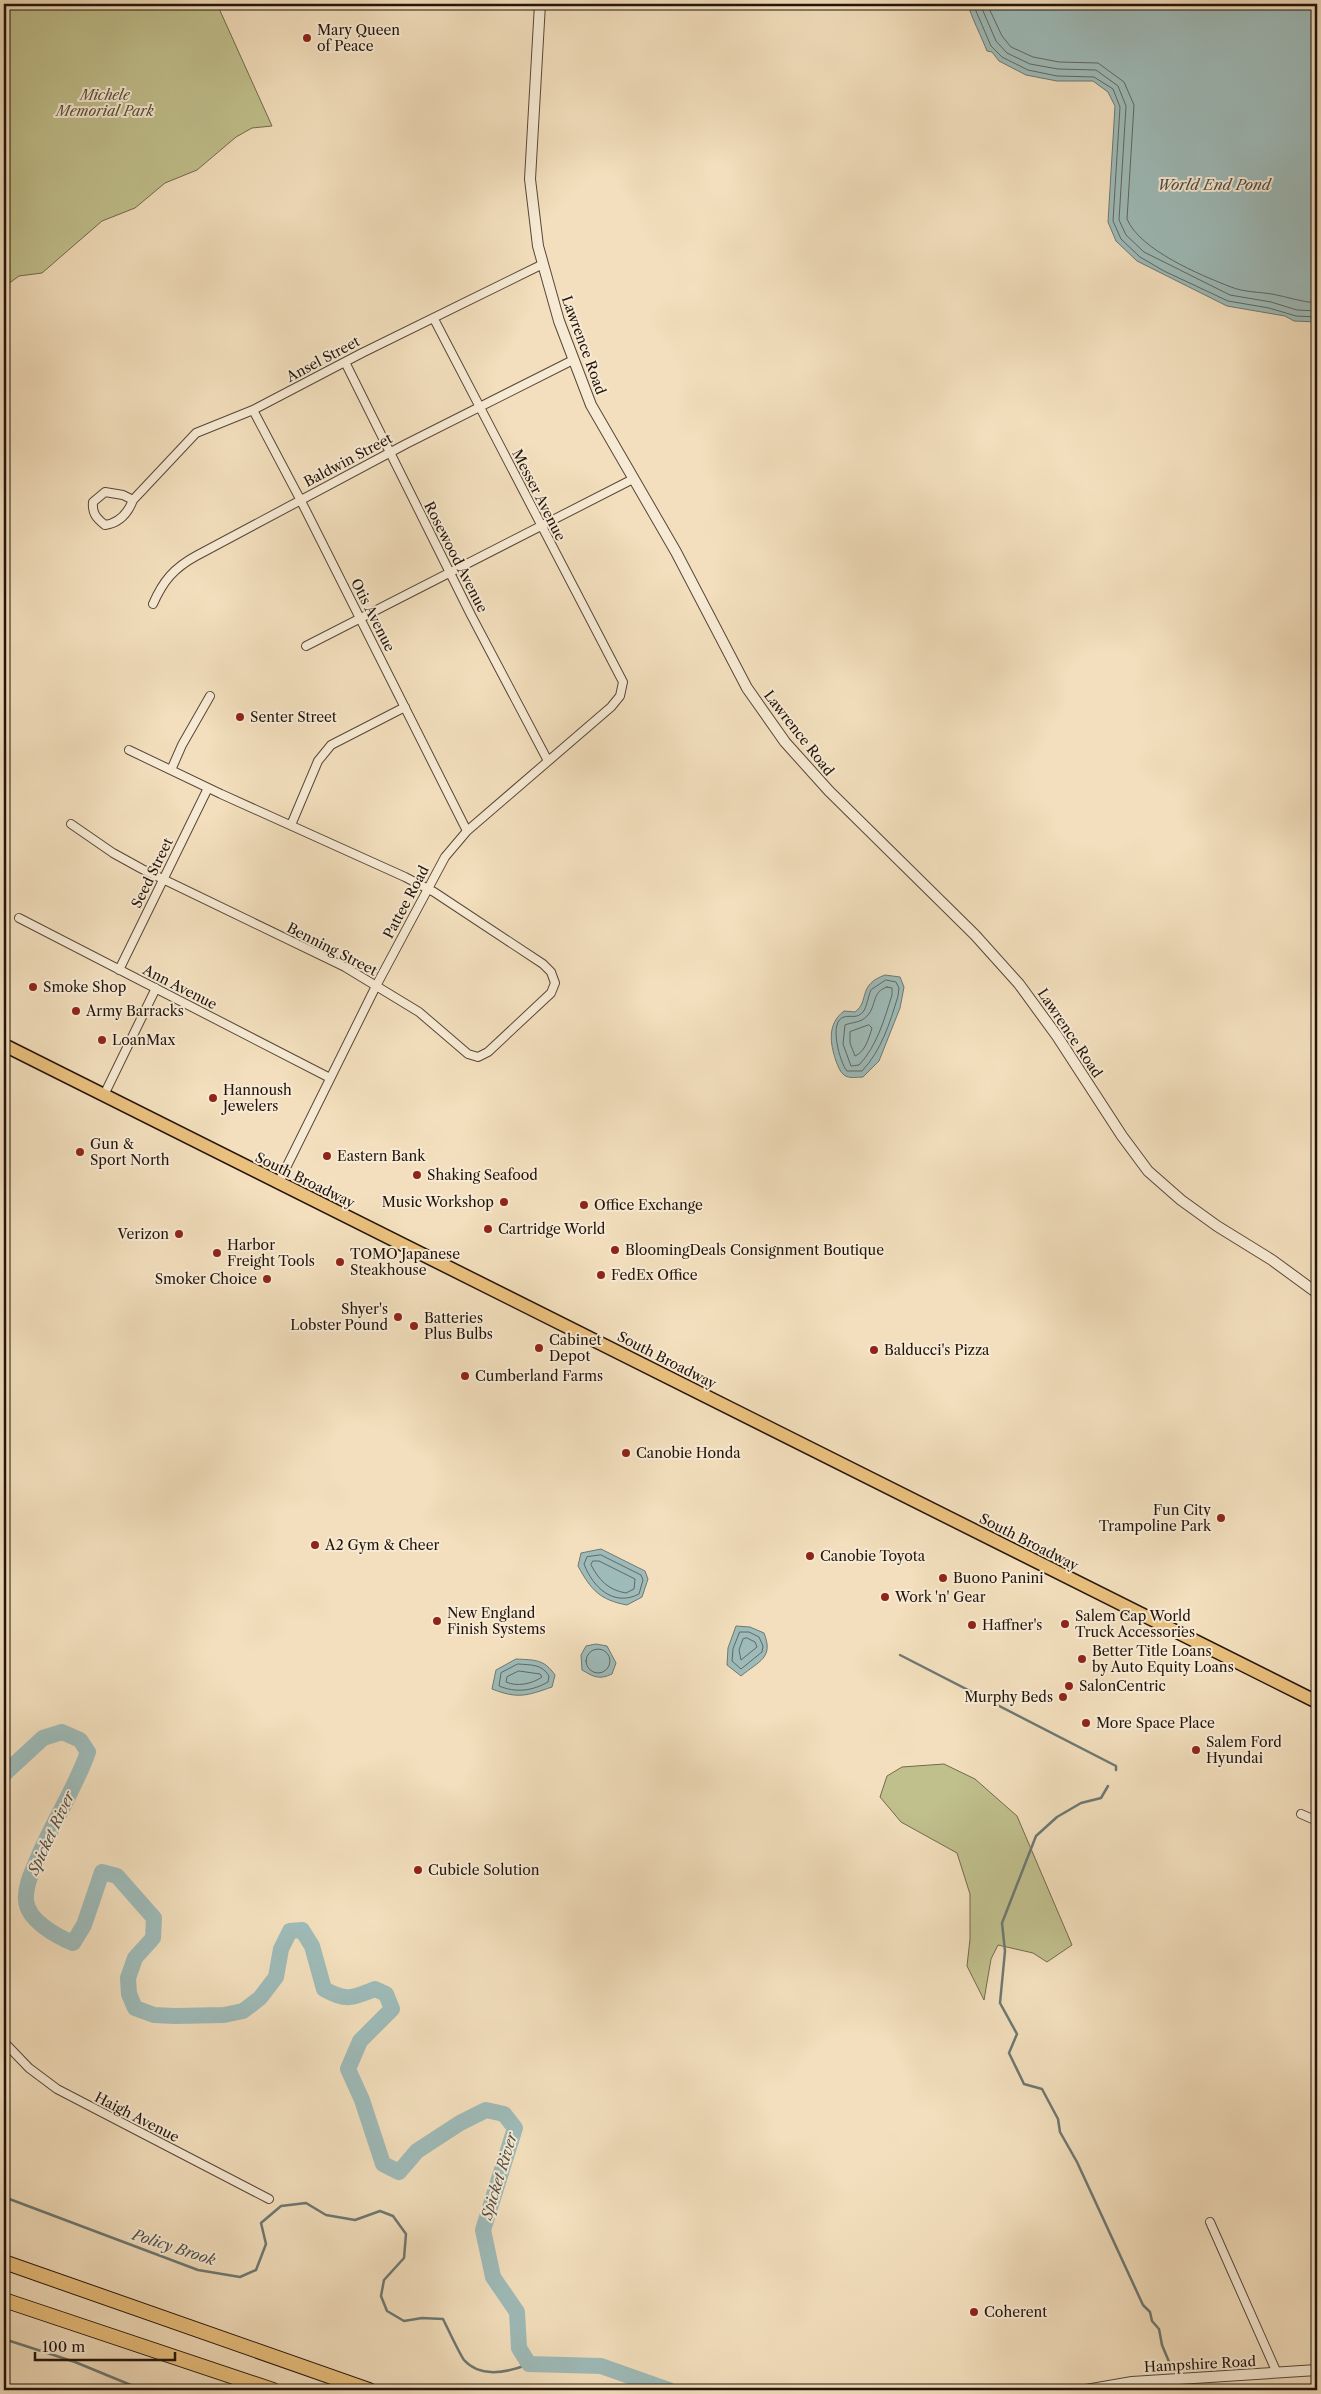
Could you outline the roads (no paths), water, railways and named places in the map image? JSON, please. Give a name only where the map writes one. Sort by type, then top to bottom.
[{"type":"highway","points":[[4,2262],[369,2390]]},
{"type":"highway","points":[[4,2300],[273,2390]]},
{"type":"main road","name":"South Broadway","points":[[4,1045],[278,1184],[449,1267],[1317,1702]]},
{"type":"street","name":"Lawrence Road","points":[[540,4],[530,179],[534,224],[559,321],[591,405],[676,552],[747,688],[796,754],[873,838],[975,935],[1019,984],[1057,1036],[1122,1136],[1148,1171],[1181,1200],[1216,1226],[1272,1260],[1317,1293]]},
{"type":"street","name":"Ansel Street","points":[[133,500],[123,495],[105,492],[93,502],[93,509],[97,519],[105,525],[114,524],[125,514],[133,500],[192,436],[253,410],[344,362],[543,264]]},
{"type":"street","name":"Messer Avenue","points":[[434,319],[623,682]]},
{"type":"street","name":"Baldwin Street","points":[[152,604],[167,576],[180,565],[300,500],[573,360]]},
{"type":"street","name":"Rosewood Avenue","points":[[344,362],[471,615],[548,761]]},
{"type":"street","name":"Otis Avenue","points":[[253,410],[467,831]]},
{"type":"street","points":[[306,646],[633,479]]},
{"type":"street","name":"Pattee Road","points":[[278,1184],[376,986],[445,857],[467,831],[610,707],[620,696],[623,682]]},
{"type":"street","points":[[171,770],[182,744],[210,696]]},
{"type":"street","points":[[291,826],[318,762],[331,745],[405,707]]},
{"type":"street","points":[[129,750],[427,889]]},
{"type":"street","name":"Seed Street","points":[[119,970],[208,788]]},
{"type":"street","name":"Benning Street","points":[[72,824],[113,853],[345,967],[419,1012],[468,1054],[478,1057],[496,1046],[544,1001],[555,983],[551,972],[544,964],[427,889]]},
{"type":"street","name":"Ann Avenue","points":[[19,918],[330,1078]]},
{"type":"street","points":[[104,1095],[156,988]]},
{"type":"street","points":[[1301,1814],[1317,1820]]},
{"type":"street","name":"Haigh Avenue","points":[[4,2042],[29,2068],[57,2089],[270,2199]]},
{"type":"street","points":[[1210,2222],[1276,2373]]},
{"type":"street","name":"Hampshire Road","points":[[1086,2390],[1132,2382],[1317,2370]]},
{"type":"water","name":"World End Pond","points":[[968,4],[1317,4],[1317,322],[1294,321],[1285,316],[1227,306],[1137,261],[1116,241],[1108,222],[1115,106],[1108,92],[1093,81],[1057,81],[1026,75],[999,61],[992,52],[987,51]]},
{"type":"water","points":[[885,975],[900,977],[904,987],[900,1008],[879,1061],[863,1077],[846,1076],[840,1071],[836,1061],[831,1041],[832,1028],[844,1011],[855,1012],[859,1008],[867,988],[876,979]]},
{"type":"water","points":[[601,1549],[645,1571],[648,1579],[642,1597],[627,1605],[603,1597],[592,1588],[578,1566],[581,1553]]},
{"type":"water","points":[[736,1626],[750,1627],[764,1633],[767,1641],[766,1654],[741,1676],[727,1665],[728,1648]]},
{"type":"water","points":[[596,1644],[607,1646],[616,1663],[612,1674],[597,1677],[582,1670],[581,1655],[586,1646]]},
{"type":"water","points":[[516,1659],[534,1660],[547,1666],[555,1675],[552,1687],[522,1695],[509,1694],[492,1689],[496,1670]]},
{"type":"waterway","points":[[900,1655],[1116,1766],[1116,1770]]},
{"type":"waterway","name":"Spicket River","points":[[4,1774],[43,1738],[62,1732],[80,1740],[88,1752],[77,1779],[33,1869],[28,1884],[26,1900],[31,1914],[37,1921],[51,1932],[73,1943],[84,1925],[102,1872],[117,1876],[154,1918],[153,1938],[135,1958],[128,1978],[129,1994],[135,2008],[154,2015],[175,2016],[224,2015],[243,2011],[260,1998],[276,1977],[281,1949],[290,1931],[302,1930],[312,1946],[324,1989],[344,1997],[355,1996],[375,1989],[386,1994],[392,2009],[360,2041],[348,2069],[362,2100],[383,2164],[399,2172],[417,2151],[460,2123],[486,2110],[504,2114],[515,2128],[483,2230],[493,2277],[517,2312],[519,2348],[529,2364],[601,2366],[669,2390]]},
{"type":"waterway","points":[[1108,1786],[1101,1798],[1081,1803],[1057,1817],[1036,1836],[1002,1923],[1005,1951],[1000,2003],[1017,2034],[1009,2053],[1024,2084],[1042,2089],[1058,2119],[1060,2132],[1077,2162],[1143,2305],[1150,2312],[1152,2321],[1159,2329],[1162,2345],[1172,2369]]},
{"type":"waterway","name":"Policy Brook","points":[[4,2197],[198,2270],[240,2277],[256,2270],[266,2244],[261,2223],[281,2206],[306,2203],[326,2215],[355,2220],[380,2211],[393,2216],[406,2234],[404,2258],[384,2280],[381,2296],[387,2311],[404,2321],[422,2318],[443,2319],[464,2360],[479,2370],[487,2372],[504,2371],[529,2364]]},
{"type":"waterway","points":[[4,2339],[75,2362],[143,2390]]},
{"type":"place","name":"Mary Queen of Peace","points":[[307,38]]},
{"type":"place","name":"Senter Street","points":[[240,717]]},
{"type":"place","name":"Smoke Shop","points":[[33,987]]},
{"type":"place","name":"Army Barracks","points":[[76,1011]]},
{"type":"place","name":"LoanMax","points":[[102,1040]]},
{"type":"place","name":"Hannoush Jewelers","points":[[213,1098]]},
{"type":"place","name":"Gun & Sport North","points":[[80,1152]]},
{"type":"place","name":"Eastern Bank","points":[[327,1156]]},
{"type":"place","name":"Shaking Seafood","points":[[417,1175]]},
{"type":"place","name":"Music Workshop","points":[[504,1202]]},
{"type":"place","name":"Office Exchange","points":[[584,1205]]},
{"type":"place","name":"Cartridge World","points":[[488,1229]]},
{"type":"place","name":"Verizon","points":[[179,1234]]},
{"type":"place","name":"BloomingDeals Consignment Boutique","points":[[615,1250]]},
{"type":"place","name":"Harbor Freight Tools","points":[[217,1253]]},
{"type":"place","name":"TOMO Japanese Steakhouse","points":[[340,1262]]},
{"type":"place","name":"FedEx Office","points":[[601,1275]]},
{"type":"place","name":"Smoker Choice","points":[[267,1279]]},
{"type":"place","name":"Shyer's Lobster Pound","points":[[398,1317]]},
{"type":"place","name":"Batteries Plus Bulbs","points":[[414,1326]]},
{"type":"place","name":"Cabinet Depot","points":[[539,1348]]},
{"type":"place","name":"Balducci's Pizza","points":[[874,1350]]},
{"type":"place","name":"Cumberland Farms","points":[[465,1376]]},
{"type":"place","name":"Canobie Honda","points":[[626,1453]]},
{"type":"place","name":"Fun City Trampoline Park","points":[[1221,1518]]},
{"type":"place","name":"A2 Gym & Cheer","points":[[315,1545]]},
{"type":"place","name":"Canobie Toyota","points":[[810,1556]]},
{"type":"place","name":"Buono Panini","points":[[943,1578]]},
{"type":"place","name":"Work 'n' Gear","points":[[885,1597]]},
{"type":"place","name":"New England Finish Systems","points":[[437,1621]]},
{"type":"place","name":"Salem Cap World Truck Accessories","points":[[1065,1624]]},
{"type":"place","name":"Haffner's","points":[[972,1625]]},
{"type":"place","name":"Better Title Loans by Auto Equity Loans","points":[[1082,1659]]},
{"type":"place","name":"SalonCentric","points":[[1069,1686]]},
{"type":"place","name":"Murphy Beds","points":[[1063,1697]]},
{"type":"place","name":"More Space Place","points":[[1086,1723]]},
{"type":"place","name":"Salem Ford Hyundai","points":[[1196,1750]]},
{"type":"place","name":"Cubicle Solution","points":[[418,1870]]},
{"type":"place","name":"Coherent","points":[[974,2312]]},
{"type":"park label","name":"Michele Memorial Park","points":[[105,104]]}]
